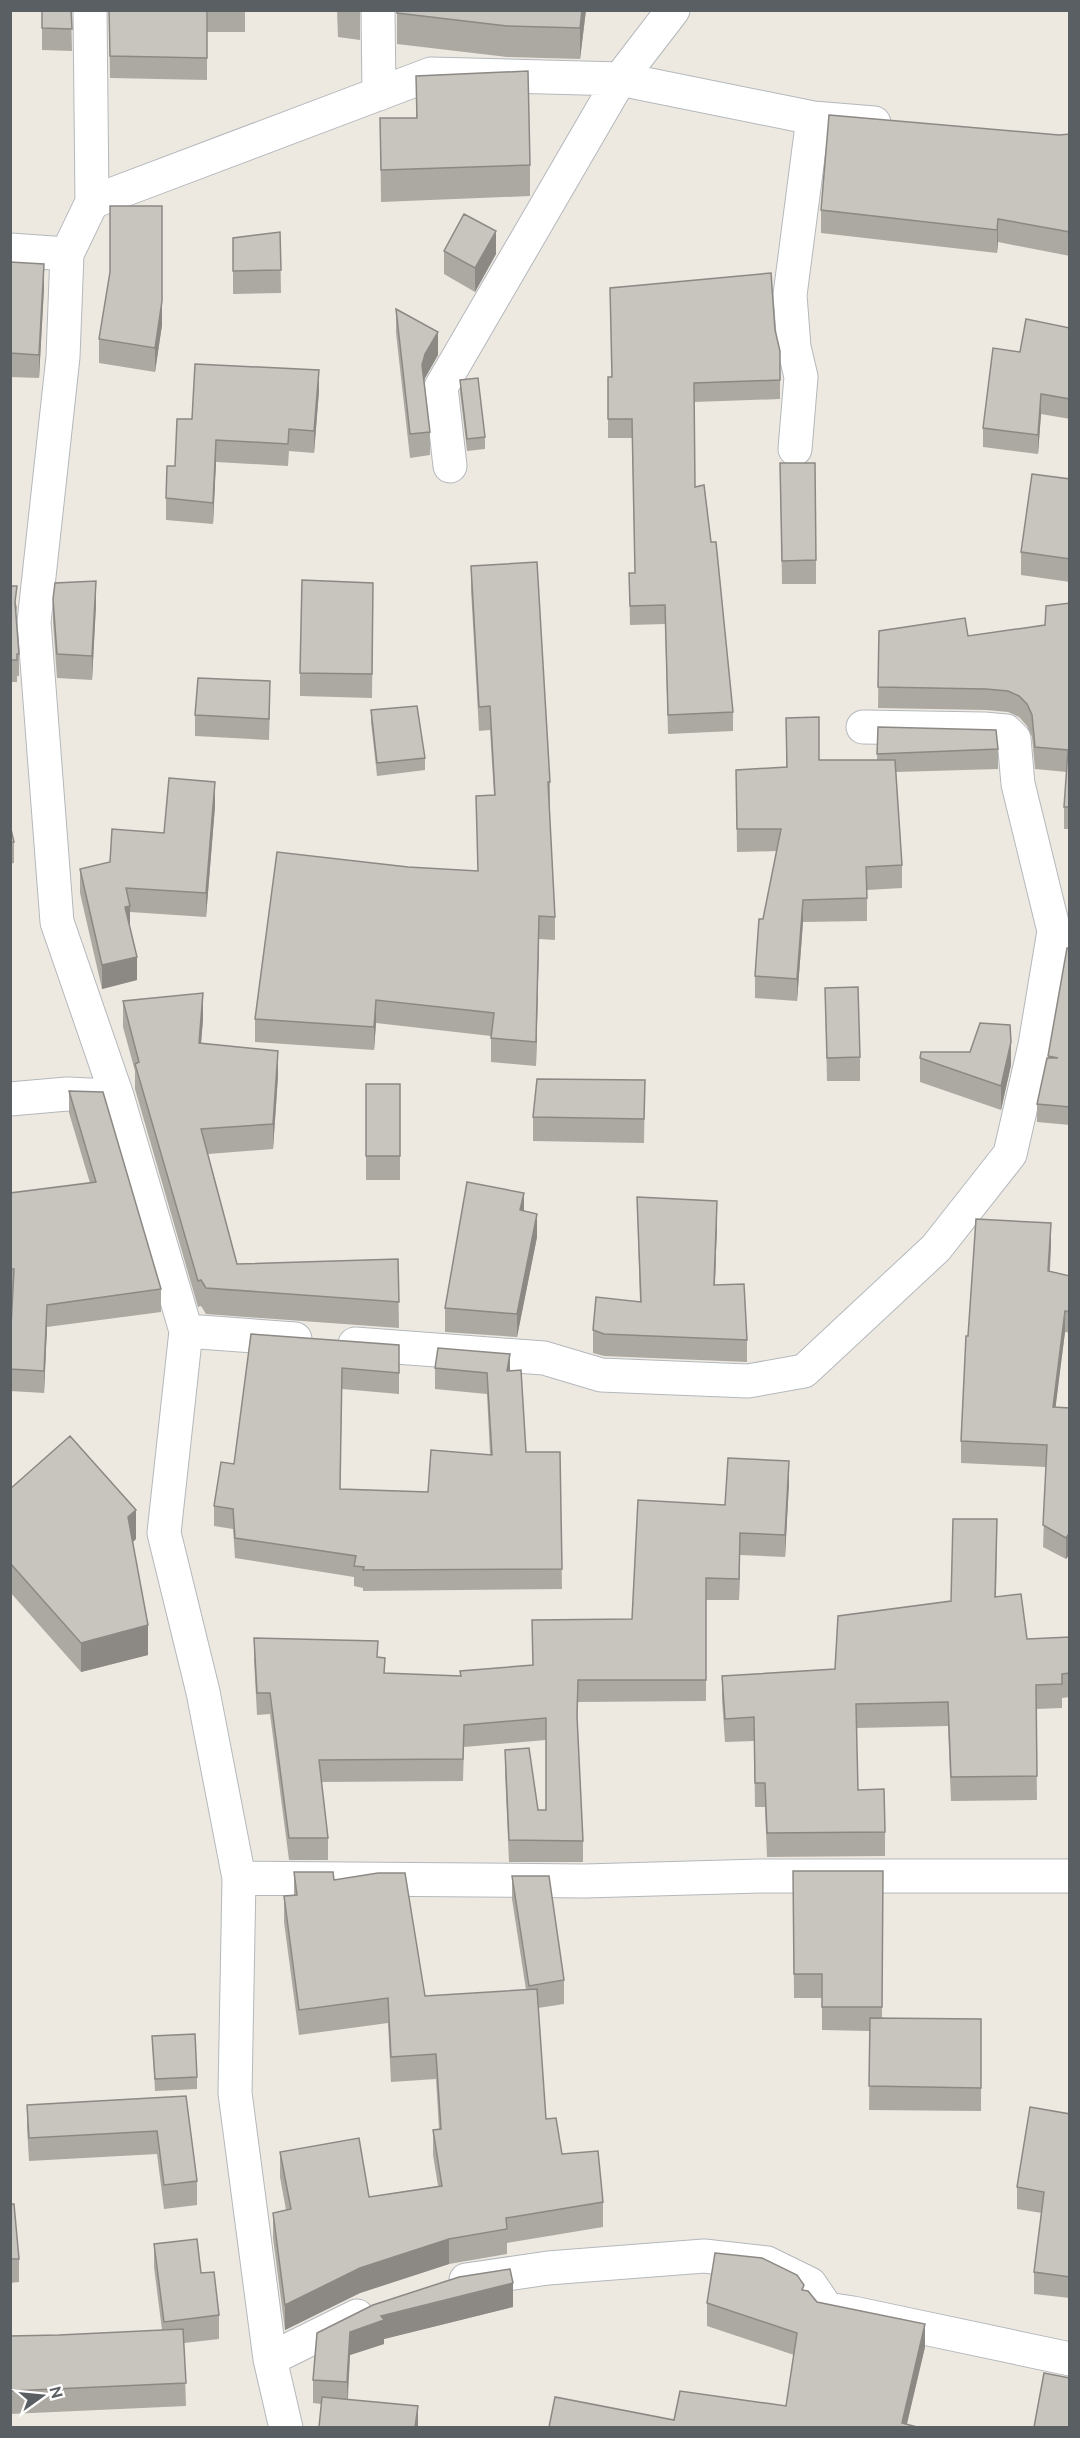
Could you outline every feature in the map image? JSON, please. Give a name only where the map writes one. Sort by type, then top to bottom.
[{"type":"street","points":[[90,10],[92,202],[67,254],[63,357],[34,622],[57,922],[117,1096],[186,1331],[164,1533],[203,1692],[239,1878],[235,2093],[270,2360],[286,2427]]},
{"type":"street","points":[[378,10],[379,94]]},
{"type":"street","points":[[450,466],[441,387],[620,79],[673,10]]},
{"type":"street","points":[[92,202],[432,74],[620,79],[813,117],[906,125]]},
{"type":"street","points":[[795,449],[801,377],[794,347],[790,295],[813,117]]},
{"type":"street","points":[[10,250],[67,254]]},
{"type":"street","points":[[186,1331],[544,1359],[601,1375],[748,1381],[804,1371],[936,1248],[1010,1154],[1035,1045],[1054,931],[1018,784],[1014,739],[1006,732],[984,729],[863,727]]},
{"type":"street","points":[[10,1099],[67,1094],[117,1096]]},
{"type":"street","points":[[239,1878],[585,1881],[760,1876],[1070,1876]]},
{"type":"street","points":[[433,2289],[455,2282],[548,2268],[704,2256],[767,2263],[810,2284],[827,2309],[876,2317],[1070,2359]]},
{"type":"street","points":[[270,2360],[366,2311],[388,2304]]},
{"type":"building","points":[[42,10],[71,10],[72,29],[42,28]]},
{"type":"building","points":[[109,10],[207,10],[207,58],[110,56]]},
{"type":"building","points":[[397,10],[582,10],[580,28],[507,26],[397,13]]},
{"type":"building","points":[[528,71],[530,165],[381,170],[380,118],[417,118],[416,76]]},
{"type":"building","points":[[829,115],[1059,135],[1070,134],[1070,232],[998,219],[997,230],[821,210]]},
{"type":"building","points":[[110,206],[162,206],[162,301],[155,348],[99,339],[110,272]]},
{"type":"building","points":[[464,214],[496,231],[475,268],[444,251]]},
{"type":"building","points":[[280,232],[281,270],[233,271],[233,238]]},
{"type":"building","points":[[10,262],[44,264],[39,355],[10,353]]},
{"type":"building","points":[[771,273],[775,330],[780,351],[780,380],[694,383],[695,487],[704,485],[711,542],[716,542],[733,712],[668,715],[665,605],[630,606],[629,573],[635,573],[632,419],[608,419],[608,377],[612,377],[610,288]]},
{"type":"building","points":[[396,309],[438,332],[425,354],[422,365],[430,432],[410,434]]},
{"type":"building","points":[[1026,319],[1070,328],[1070,399],[1041,394],[1038,435],[983,428],[993,348],[1020,352]]},
{"type":"building","points":[[195,364],[319,370],[314,431],[289,429],[288,444],[216,440],[213,503],[166,498],[167,466],[175,466],[177,419],[192,419]]},
{"type":"building","points":[[478,378],[485,437],[467,439],[460,380]]},
{"type":"building","points":[[780,463],[815,463],[816,560],[782,561]]},
{"type":"building","points":[[1032,474],[1070,479],[1070,559],[1021,552]]},
{"type":"building","points":[[537,562],[550,782],[548,782],[555,917],[539,916],[536,1042],[491,1038],[494,1013],[376,1000],[374,1027],[255,1019],[277,852],[408,867],[478,871],[476,796],[495,795],[490,706],[479,707],[471,566]]},
{"type":"building","points":[[302,580],[373,583],[372,674],[300,673]]},
{"type":"building","points":[[96,581],[92,656],[57,654],[53,599],[55,583]]},
{"type":"building","points":[[10,586],[17,586],[15,602],[19,654],[17,654],[17,660],[10,660]]},
{"type":"building","points":[[1070,603],[1070,807],[1064,807],[1068,750],[1035,747],[1032,715],[1027,704],[1019,696],[1008,691],[986,689],[878,687],[879,631],[965,618],[968,636],[1045,625],[1046,606]]},
{"type":"building","points":[[198,678],[270,681],[269,719],[195,715]]},
{"type":"building","points":[[417,706],[425,758],[377,763],[371,710]]},
{"type":"building","points":[[819,717],[819,760],[895,760],[902,865],[866,867],[867,898],[803,900],[797,979],[755,976],[759,919],[763,919],[781,829],[737,829],[736,770],[787,767],[786,718]]},
{"type":"building","points":[[878,727],[996,730],[998,749],[877,754]]},
{"type":"building","points":[[169,778],[215,782],[206,893],[126,888],[130,906],[125,907],[137,957],[102,965],[80,869],[110,862],[112,829],[164,833]]},
{"type":"building","points":[[10,825],[14,842],[10,842]]},
{"type":"building","points":[[1067,948],[1070,948],[1070,1107],[1037,1104],[1047,1058],[1058,1058],[1048,1056]]},
{"type":"building","points":[[858,987],[860,1057],[827,1058],[825,988]]},
{"type":"building","points":[[203,993],[199,1043],[278,1051],[273,1124],[201,1129],[237,1264],[398,1259],[399,1302],[206,1288],[201,1280],[198,1281],[135,1064],[139,1062],[123,1001]]},
{"type":"building","points":[[980,1023],[1010,1025],[1011,1042],[1001,1086],[920,1058],[921,1052],[970,1052]]},
{"type":"building","points":[[537,1079],[645,1080],[644,1119],[533,1117]]},
{"type":"building","points":[[366,1084],[400,1084],[400,1156],[366,1156]]},
{"type":"building","points":[[69,1091],[103,1092],[161,1289],[47,1305],[44,1371],[10,1369],[14,1269],[10,1269],[10,1193],[96,1182]]},
{"type":"building","points":[[467,1182],[524,1193],[520,1210],[537,1214],[517,1314],[445,1308]]},
{"type":"building","points":[[637,1197],[717,1201],[714,1285],[744,1284],[747,1340],[604,1334],[593,1330],[596,1297],[641,1302]]},
{"type":"building","points":[[976,1219],[1051,1223],[1048,1271],[1070,1276],[1070,1312],[1065,1311],[1053,1407],[1070,1408],[1070,1532],[1066,1538],[1043,1525],[1047,1445],[961,1441],[966,1336],[968,1336]]},
{"type":"building","points":[[251,1334],[399,1345],[399,1373],[342,1368],[340,1489],[428,1492],[431,1450],[492,1455],[487,1373],[435,1368],[438,1348],[510,1354],[507,1371],[521,1370],[526,1452],[560,1452],[562,1569],[363,1570],[364,1567],[354,1566],[356,1556],[235,1538],[233,1509],[214,1506],[221,1462],[234,1464]]},
{"type":"building","points":[[70,1436],[136,1510],[128,1517],[148,1625],[81,1643],[10,1563],[10,1489]]},
{"type":"building","points":[[728,1458],[789,1461],[785,1535],[740,1533],[739,1579],[706,1578],[706,1680],[578,1680],[577,1716],[583,1841],[509,1840],[505,1750],[529,1748],[538,1810],[546,1810],[546,1718],[464,1725],[463,1759],[319,1760],[328,1838],[289,1838],[270,1693],[257,1693],[254,1638],[378,1641],[377,1657],[385,1658],[384,1673],[461,1676],[460,1671],[533,1665],[532,1620],[632,1619],[638,1500],[725,1505]]},
{"type":"building","points":[[953,1519],[997,1519],[995,1597],[1021,1594],[1027,1639],[1070,1637],[1070,1673],[1062,1674],[1062,1684],[1036,1685],[1037,1776],[951,1777],[948,1702],[856,1704],[858,1790],[884,1789],[885,1832],[767,1833],[765,1783],[755,1783],[754,1717],[725,1719],[722,1676],[835,1669],[838,1616],[951,1601]]},
{"type":"building","points":[[793,1871],[883,1871],[882,2007],[822,2007],[822,1974],[794,1974]]},
{"type":"building","points":[[294,1872],[333,1872],[334,1880],[378,1873],[405,1873],[425,1996],[537,1989],[546,2119],[556,2118],[562,2154],[598,2151],[603,2202],[506,2218],[507,2229],[449,2239],[360,2268],[285,2305],[273,2213],[291,2209],[280,2152],[359,2138],[369,2197],[442,2186],[433,2130],[441,2129],[436,2054],[391,2057],[388,1998],[299,2010],[284,1896],[297,1895]]},
{"type":"building","points":[[512,1876],[549,1876],[564,1980],[529,1986]]},
{"type":"building","points":[[870,2018],[981,2019],[981,2088],[869,2086]]},
{"type":"building","points":[[195,2034],[197,2077],[155,2079],[152,2036]]},
{"type":"building","points":[[186,2096],[197,2181],[164,2185],[157,2131],[29,2138],[27,2105]]},
{"type":"building","points":[[1030,2107],[1070,2114],[1070,2277],[1034,2272],[1044,2192],[1017,2187]]},
{"type":"building","points":[[10,2204],[14,2204],[19,2259],[10,2259]]},
{"type":"building","points":[[197,2239],[201,2273],[214,2272],[219,2315],[164,2322],[154,2244]]},
{"type":"building","points":[[715,2253],[762,2258],[797,2275],[804,2285],[802,2290],[808,2291],[817,2302],[925,2324],[902,2423],[917,2427],[549,2427],[555,2397],[674,2420],[680,2391],[786,2406],[797,2333],[707,2303]]},
{"type":"building","points":[[510,2269],[513,2283],[381,2316],[384,2320],[350,2332],[347,2382],[313,2380],[317,2333],[373,2305],[459,2277]]},
{"type":"building","points":[[183,2329],[186,2383],[10,2391],[10,2336]]},
{"type":"building","points":[[1044,2373],[1070,2378],[1070,2427],[1034,2427]]},
{"type":"building","points":[[322,2397],[418,2406],[415,2427],[319,2427]]}]
